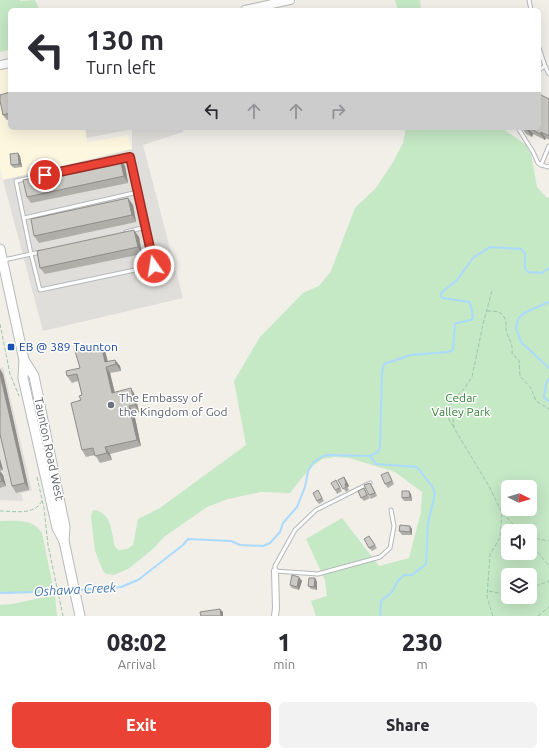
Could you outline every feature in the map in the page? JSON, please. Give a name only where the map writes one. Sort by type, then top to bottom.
[{"type":"main road","name":"Taunton Road West","points":[[0,249],[24,360],[23,378],[30,412],[57,528],[64,541],[80,616]]},
{"type":"street","points":[[254,8],[290,0]]},
{"type":"street","points":[[275,571],[275,616]]},
{"type":"lane","points":[[541,55],[544,66],[549,74]]},
{"type":"lane","points":[[519,130],[538,163],[549,167]]},
{"type":"lane","points":[[541,165],[549,146]]},
{"type":"lane","points":[[130,157],[138,192],[154,266],[40,290],[16,181],[130,157]]},
{"type":"lane","points":[[24,218],[138,192]]},
{"type":"lane","points":[[123,233],[146,228]]},
{"type":"lane","points":[[2,260],[46,250]]},
{"type":"lane","points":[[370,483],[316,510],[295,530],[275,566],[275,571],[318,574],[380,557],[390,548],[394,526],[391,510]]},
{"type":"path","points":[[492,291],[482,324],[472,377],[464,390],[451,401],[448,406],[448,413],[450,424],[454,428],[490,488],[501,511]]},
{"type":"path","points":[[486,311],[497,311],[503,314],[506,323],[506,331],[513,346],[512,354],[519,360],[520,376],[531,388],[536,402],[549,409]]},
{"type":"path","points":[[0,324],[10,374],[20,398]]},
{"type":"path","points":[[451,401],[454,428]]},
{"type":"path","points":[[37,476],[44,508],[48,545],[63,616]]},
{"type":"path","points":[[0,511],[30,511],[40,505],[42,499]]},
{"type":"path","points":[[493,616],[487,598],[490,554],[500,538],[502,516]]},
{"type":"path","points":[[505,516],[513,524]]},
{"type":"path","points":[[537,538],[549,541]]},
{"type":"path","points":[[537,551],[549,566]]},
{"type":"path","points":[[537,585],[549,581]]},
{"type":"path","points":[[488,591],[501,593]]},
{"type":"path","points":[[538,616],[549,607]]},
{"type":"shaded area","points":[[8,67],[8,130],[85,130],[87,143],[128,135],[132,149],[3,180],[0,165],[0,69]]},
{"type":"shaded area","points":[[85,130],[127,130],[87,138]]},
{"type":"shaded area","points":[[132,130],[183,130],[183,132],[143,145],[183,298],[43,331],[3,180],[132,149]]},
{"type":"shaded area","points":[[3,367],[32,491],[21,493],[23,501],[0,500],[0,368]]},
{"type":"green space","points":[[0,0],[35,0],[39,8],[8,8],[8,50],[0,52]]},
{"type":"green space","points":[[395,0],[420,0],[421,8],[397,8]]},
{"type":"green space","name":"Cedar Valley Park","points":[[406,130],[505,130],[526,145],[531,154],[537,187],[546,197],[549,198],[549,616],[316,616],[311,601],[327,596],[325,580],[306,539],[342,518],[379,566],[409,558],[421,512],[422,492],[395,472],[349,458],[334,457],[322,459],[309,469],[290,493],[261,492],[228,499],[207,507],[164,537],[153,549],[128,569],[114,575],[106,574],[103,571],[95,551],[91,516],[93,510],[104,514],[110,523],[115,547],[119,550],[127,549],[133,545],[138,519],[160,508],[246,445],[234,381],[260,337],[303,293],[319,286],[331,271],[355,208],[376,188],[393,162],[403,143]]},
{"type":"green space","points":[[0,521],[23,521],[34,525],[42,533],[54,592],[44,591],[0,594]]},
{"type":"green space","points":[[55,595],[57,616],[0,616],[0,605]]},
{"type":"building","points":[[8,93],[8,114],[3,115],[0,101],[0,95]]},
{"type":"building","points":[[541,95],[549,99],[549,136],[541,132],[540,134],[533,130],[541,130]]},
{"type":"building","points":[[18,153],[19,164],[11,165],[10,154]]},
{"type":"building","points":[[120,159],[124,176],[27,197],[23,180]]},
{"type":"building","points":[[128,198],[132,215],[34,236],[31,219]]},
{"type":"building","points":[[134,230],[138,247],[40,268],[37,251]]},
{"type":"building","name":"The Embassy of the Kingdom of God","points":[[101,344],[105,362],[115,360],[116,364],[106,367],[112,393],[131,388],[135,405],[129,406],[137,440],[105,447],[107,453],[95,456],[93,448],[82,450],[71,403],[81,400],[79,396],[82,395],[77,374],[67,376],[66,371],[80,368],[75,351],[82,349],[81,348]]},
{"type":"building","points":[[0,374],[25,483],[12,486],[0,434]]},
{"type":"building","points":[[388,472],[392,481],[385,484],[381,475]]},
{"type":"building","points":[[344,477],[346,487],[343,489],[338,480]]},
{"type":"building","points":[[336,480],[340,488],[335,490],[331,483]]},
{"type":"building","points":[[370,483],[375,493],[369,495],[364,485]]},
{"type":"building","points":[[364,488],[367,495],[361,498],[358,491]]},
{"type":"building","points":[[318,490],[322,498],[317,501],[313,493]]},
{"type":"building","points":[[402,491],[409,491],[410,497],[402,498]]},
{"type":"building","points":[[400,525],[410,526],[410,532],[399,531]]},
{"type":"building","points":[[369,536],[375,545],[369,548],[364,539]]},
{"type":"building","points":[[292,575],[299,577],[297,587],[290,585]]},
{"type":"building","points":[[309,578],[315,578],[314,587],[308,586]]},
{"type":"building","points":[[220,609],[221,616],[201,616],[200,612]]},
{"type":"waterway","name":"Oshawa Creek","points":[[77,590],[121,587],[138,580],[183,545],[188,539],[231,541],[240,545],[263,546],[270,543],[280,532],[283,523],[297,507],[305,487],[308,471],[313,463],[323,456],[328,455],[370,456],[378,452],[380,447],[382,372],[384,364],[411,355],[448,352],[453,350],[455,324],[471,320],[473,318],[471,306],[469,302],[443,298],[441,293],[457,280],[473,258],[490,247],[521,249],[525,253],[525,268],[528,272],[542,273],[549,268]]},
{"type":"waterway","name":"Oshawa Creek","points":[[549,302],[524,313],[518,319],[516,328],[521,342],[549,368]]},
{"type":"waterway","name":"Oshawa Creek","points":[[549,379],[546,383],[544,397],[549,401]]},
{"type":"waterway","points":[[370,456],[376,464],[417,467],[432,486],[435,494],[428,523],[426,564],[412,575],[404,575],[397,582],[392,592],[381,601],[380,616]]},
{"type":"waterway","name":"Oshawa Creek","points":[[0,593],[72,591]]},
{"type":"place","name":"EB @ 389 Taunton","points":[[11,347]]},
{"type":"place","name":"The Embassy of the Kingdom of God","points":[[111,405]]},
{"type":"route","points":[[45,175],[130,157],[154,266]]}]
